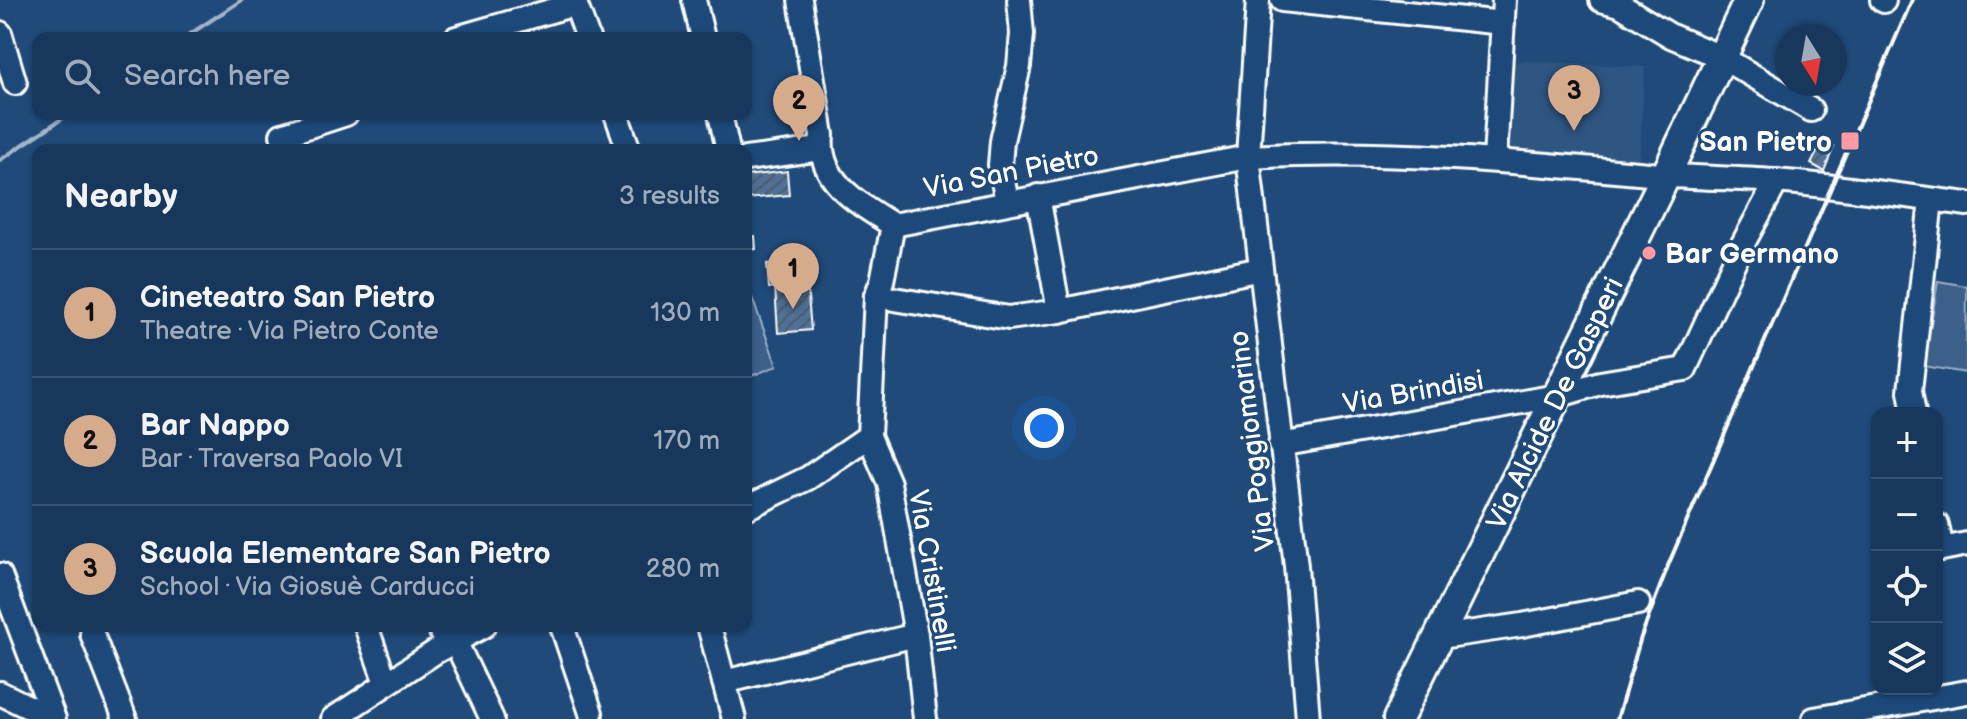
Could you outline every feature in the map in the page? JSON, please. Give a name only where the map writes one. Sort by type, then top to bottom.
[{"type":"main road","name":"Via Alcide De Gasperi","points":[[1398,719],[1749,0]]},
{"type":"street","points":[[694,0],[702,32]]},
{"type":"street","name":"Via San Pietro","points":[[800,0],[822,135],[824,166],[839,188],[893,225],[1248,157],[1295,154],[1442,156],[1777,181],[1967,204]]},
{"type":"street","points":[[1007,202],[1000,165],[1002,141],[1019,66],[1022,34],[1019,0]]},
{"type":"street","name":"Via Poggiomarino","points":[[1258,0],[1248,157],[1296,566],[1308,719]]},
{"type":"street","points":[[1282,0],[1503,11],[1495,160]]},
{"type":"street","points":[[1601,0],[1620,5],[1671,36],[1721,57],[1811,110]]},
{"type":"street","points":[[476,32],[575,2],[586,32]]},
{"type":"street","points":[[0,33],[15,83]]},
{"type":"street","points":[[282,135],[328,120]]},
{"type":"street","points":[[618,120],[627,144]]},
{"type":"street","points":[[721,120],[727,144]]},
{"type":"street","points":[[752,158],[821,149]]},
{"type":"street","name":"Via Brindisi","points":[[1280,445],[1557,396],[1600,383],[1685,369],[1740,249],[1777,181]]},
{"type":"street","points":[[1038,196],[1059,311]]},
{"type":"street","points":[[1913,407],[1910,391],[1931,200]]},
{"type":"street","points":[[752,505],[808,478],[869,436],[876,296],[893,225]]},
{"type":"street","points":[[876,296],[1009,318],[1059,311],[1261,269]]},
{"type":"street","name":"Via Cristinelli","points":[[869,436],[889,483],[916,635],[925,719]]},
{"type":"street","points":[[1943,549],[1967,544]]},
{"type":"street","points":[[0,575],[53,719]]},
{"type":"street","points":[[1440,637],[1638,603]]},
{"type":"street","points":[[368,632],[386,683]]},
{"type":"street","points":[[564,632],[591,713]]},
{"type":"street","points":[[711,632],[734,719]]},
{"type":"street","points":[[92,634],[125,719]]},
{"type":"street","points":[[724,682],[916,635]]},
{"type":"street","points":[[333,719],[447,638],[492,719]]},
{"type":"street","points":[[1814,719],[1967,692]]},
{"type":"street","points":[[0,693],[53,719]]},
{"type":"shaded area","points":[[1513,63],[1645,67],[1639,161],[1506,152]]},
{"type":"shaded area","points":[[1938,281],[1967,286],[1966,373],[1924,366]]},
{"type":"shaded area","points":[[752,297],[777,366],[752,376]]},
{"type":"building","points":[[1823,140],[1834,146],[1824,171],[1811,164]]},
{"type":"building","points":[[787,171],[789,195],[752,198],[752,175]]},
{"type":"building","points":[[755,236],[756,249],[752,249],[752,237]]},
{"type":"building","points":[[805,261],[811,330],[778,333],[775,287],[769,288],[767,264]]},
{"type":"waterway","points":[[193,32],[242,0]]},
{"type":"waterway","points":[[0,160],[60,120]]},
{"type":"railway","points":[[1617,719],[1641,637],[1669,563],[1912,0]]},
{"type":"place","name":"Scuola Elementare San Pietro","points":[[1574,131]]},
{"type":"place","name":"Bar Nappo","points":[[799,141]]},
{"type":"place","name":"San Pietro","points":[[1850,141]]},
{"type":"place","name":"Bar Germano","points":[[1649,253]]},
{"type":"place","name":"Cineteatro San Pietro","points":[[793,309]]}]
